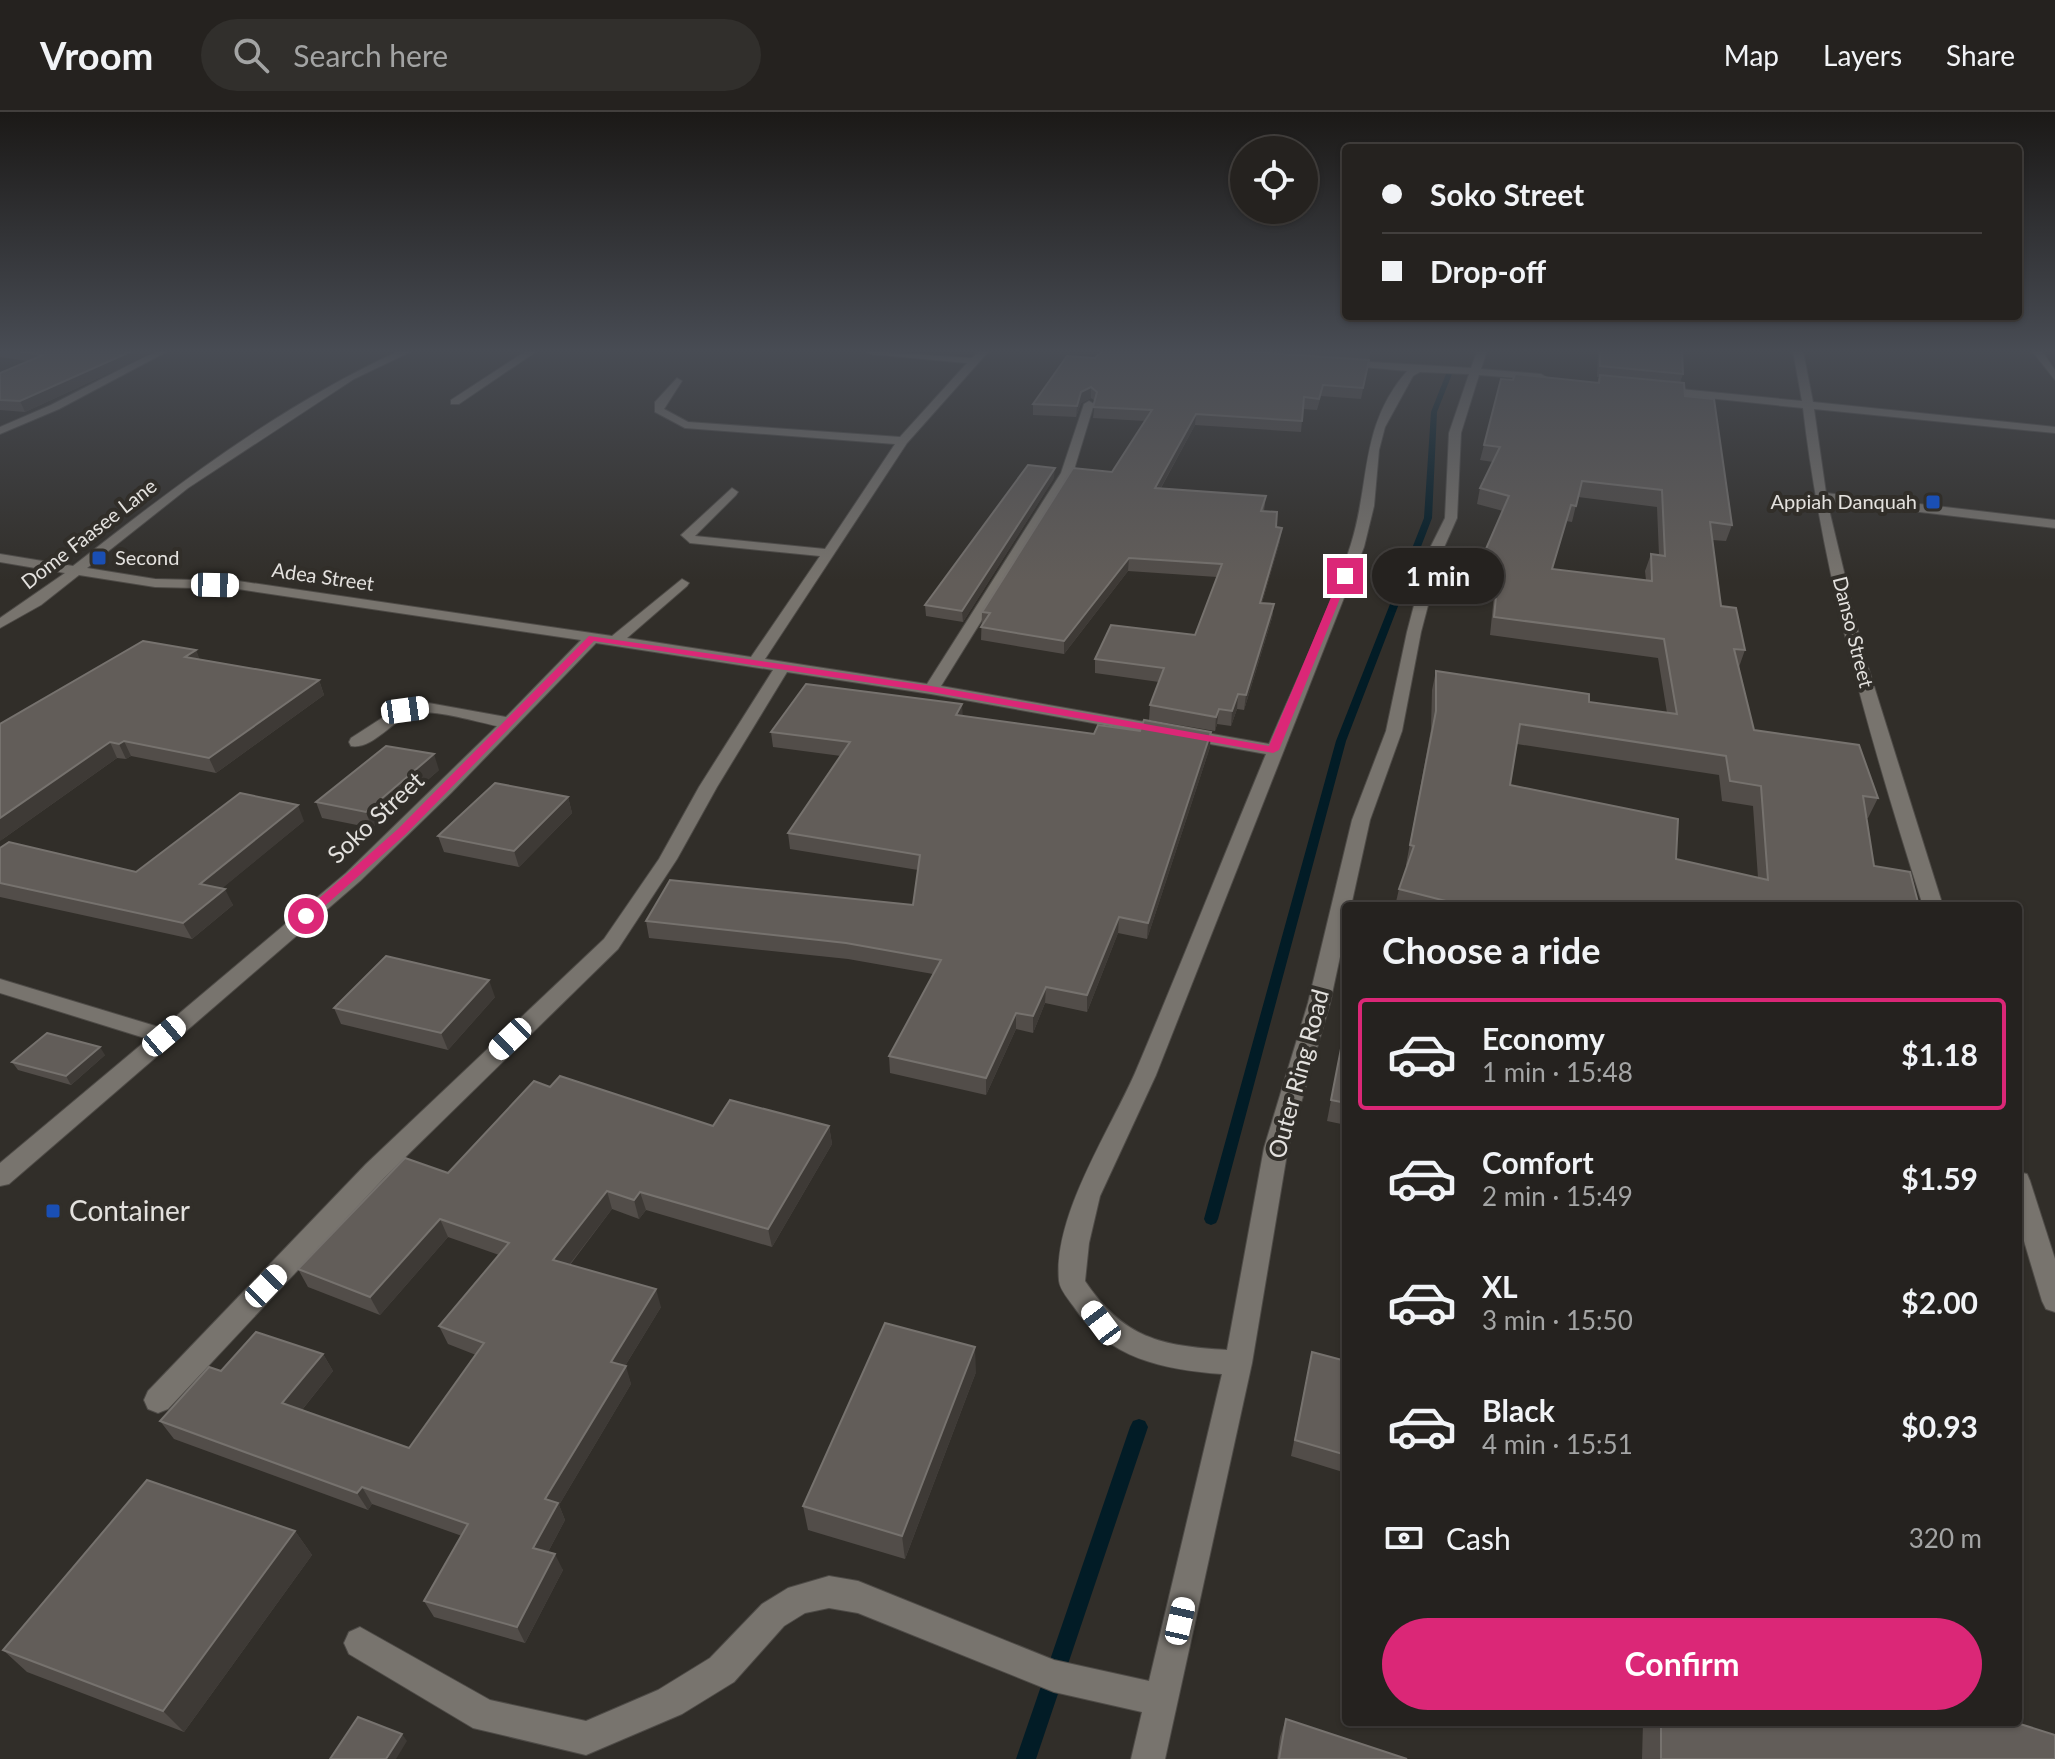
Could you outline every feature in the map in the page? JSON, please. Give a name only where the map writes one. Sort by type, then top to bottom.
[{"type":"street","name":"Dome Faasee Lane","points":[[0,624],[36,602],[184,485],[272,428]]},
{"type":"street","points":[[724,428],[903,441]]},
{"type":"street","points":[[755,663],[915,428]]},
{"type":"street","points":[[931,689],[1067,473],[1081,428]]},
{"type":"street","points":[[1238,1363],[1198,1361],[1137,1349],[1101,1323],[1072,1283],[1076,1243],[1088,1196],[1145,1075],[1357,547],[1368,506],[1373,450],[1379,428]]},
{"type":"street","name":"Outer Ring Road","points":[[1342,902],[1361,820],[1394,731],[1414,632],[1435,552],[1451,518],[1457,428]]},
{"type":"street","name":"Danso Street","points":[[1811,428],[1820,496],[1887,766],[1932,902]]},
{"type":"street","points":[[2034,428],[2055,430]]},
{"type":"street","points":[[732,492],[688,535],[690,539],[828,553]]},
{"type":"street","points":[[1820,496],[2055,524]]},
{"type":"street","name":"Adea Street","points":[[0,558],[155,583],[266,588],[931,689],[1273,750]]},
{"type":"street","points":[[615,641],[682,583]]},
{"type":"street","name":"Soko Street","points":[[0,1177],[353,877],[592,638]]},
{"type":"street","points":[[158,1400],[375,1171],[611,944],[668,859],[708,787],[782,668]]},
{"type":"street","points":[[357,742],[405,710],[423,707],[509,723]]},
{"type":"street","name":"Outer Ring Road","points":[[1148,1759],[1238,1363],[1276,1148],[1319,1003],[1342,903]]},
{"type":"street","points":[[0,986],[164,1036]]},
{"type":"street","points":[[2022,1194],[2055,1301]]},
{"type":"street","points":[[360,1643],[485,1716],[586,1738],[670,1702],[722,1670],[773,1615],[799,1599],[829,1592],[858,1597],[1054,1676],[1162,1700]]},
{"type":"building","points":[[1140,428],[1188,428],[1155,488],[1266,496],[1261,511],[1277,512],[1276,527],[1282,528],[1260,603],[1274,604],[1246,695],[1238,694],[1232,711],[1219,709],[1216,717],[1150,705],[1164,668],[1095,659],[1111,625],[1195,635],[1222,564],[1129,558],[1064,641],[981,627],[990,613],[982,612],[1073,468],[1112,472]]},
{"type":"building","points":[[1488,428],[1718,428],[1732,525],[1710,522],[1721,606],[1736,608],[1745,650],[1734,649],[1754,730],[1859,745],[1878,798],[1863,796],[1874,866],[1910,872],[1918,902],[1446,902],[1399,889],[1414,846],[1410,845],[1436,711],[1436,671],[1589,694],[1589,702],[1677,714],[1664,639],[1494,617],[1498,577],[1475,574],[1509,496],[1480,488],[1500,447],[1484,445]],"holes":[[[1582,481],[1662,490],[1665,556],[1651,554],[1652,581],[1552,569],[1571,505],[1576,506]],[[1520,724],[1726,756],[1730,781],[1761,786],[1768,880],[1676,859],[1678,819],[1510,785]]]},
{"type":"building","points":[[1028,465],[1055,468],[962,611],[925,605]]},
{"type":"building","points":[[143,641],[196,650],[185,657],[319,680],[209,758],[124,741],[119,744],[110,742],[0,818],[0,724]]},
{"type":"building","points":[[806,684],[962,704],[956,715],[1094,734],[1098,725],[1140,731],[1144,720],[1211,732],[1148,923],[1119,917],[1087,995],[1046,987],[1033,1016],[1016,1013],[986,1078],[889,1056],[941,960],[846,943],[646,921],[670,880],[913,905],[920,855],[788,833],[850,742],[771,732]]},
{"type":"building","points":[[386,746],[434,754],[366,812],[316,802]]},
{"type":"building","points":[[495,783],[568,797],[514,851],[438,836]]},
{"type":"building","points":[[240,793],[298,805],[200,884],[225,889],[183,923],[0,883],[0,848],[9,842],[136,872]]},
{"type":"building","points":[[386,956],[489,980],[441,1033],[334,1008]]},
{"type":"building","points":[[47,1033],[100,1047],[66,1076],[12,1062]]},
{"type":"building","points":[[1342,1044],[1342,1102],[1331,1100]]},
{"type":"building","points":[[560,1076],[713,1126],[730,1100],[829,1126],[768,1229],[640,1192],[634,1200],[607,1191],[553,1260],[656,1289],[611,1362],[626,1366],[545,1499],[558,1503],[533,1548],[555,1554],[517,1627],[424,1601],[468,1524],[362,1487],[357,1493],[160,1421],[209,1367],[221,1371],[256,1332],[323,1354],[282,1403],[409,1448],[484,1343],[439,1326],[509,1243],[440,1219],[370,1297],[298,1269],[405,1158],[448,1173],[534,1081],[550,1087]]},
{"type":"building","points":[[885,1323],[975,1347],[902,1536],[803,1506]]},
{"type":"building","points":[[1312,1352],[1342,1360],[1342,1454],[1295,1440]]},
{"type":"building","points":[[147,1480],[295,1531],[163,1711],[3,1650]]},
{"type":"building","points":[[358,1717],[402,1734],[386,1759],[330,1759]]},
{"type":"building","points":[[1286,1719],[1407,1759],[1279,1759]]},
{"type":"building","points":[[2022,1725],[2055,1735],[2055,1759],[1661,1759],[1661,1726]]},
{"type":"waterway","points":[[1211,1219],[1341,741],[1428,518],[1433,428]]},
{"type":"waterway","points":[[1026,1759],[1139,1427]]},
{"type":"place","name":"Appiah Danquah","points":[[1933,502]]},
{"type":"place","name":"Second","points":[[99,558]]},
{"type":"place","name":"Container","points":[[53,1211]]},
{"type":"route","points":[[306,916],[402,831],[592,638],[931,689],[1273,750],[1345,576]]}]
